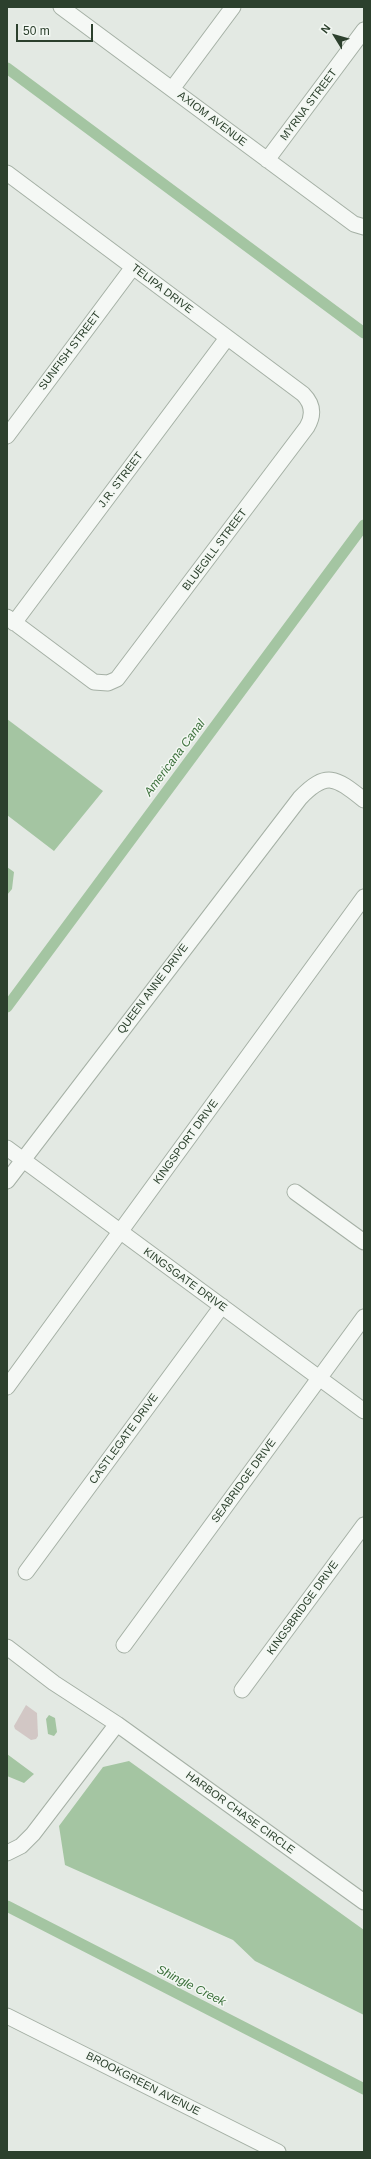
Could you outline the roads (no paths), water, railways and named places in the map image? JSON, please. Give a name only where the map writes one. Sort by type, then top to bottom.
[{"type":"street","name":"AXIOM AVENUE","points":[[61,7],[354,224],[364,227]]},
{"type":"street","points":[[172,89],[233,7]]},
{"type":"street","name":"MYRNA STREET","points":[[267,160],[364,30]]},
{"type":"street","name":"TELIPA DRIVE","points":[[7,173],[303,394],[309,401],[312,410]]},
{"type":"street","name":"SUNFISH STREET","points":[[7,436],[133,267]]},
{"type":"street","name":"J.R. STREET","points":[[11,620],[227,338]]},
{"type":"street","name":"BLUEGILL STREET","points":[[11,620],[90,679],[98,683],[108,684],[117,679],[302,433],[309,423],[312,410]]},
{"type":"street","name":"QUEEN ANNE DRIVE","points":[[7,1181],[300,798],[314,783],[331,779],[344,784],[364,800]]},
{"type":"street","name":"KINGSPORT DRIVE","points":[[7,1387],[364,897]]},
{"type":"street","name":"KINGSGATE DRIVE","points":[[7,1148],[364,1411]]},
{"type":"street","points":[[295,1192],[364,1242]]},
{"type":"street","name":"CASTLEGATE DRIVE","points":[[26,1572],[222,1306]]},
{"type":"street","name":"SEABRIDGE DRIVE","points":[[124,1645],[364,1317]]},
{"type":"street","name":"KINGSBRIDGE DRIVE","points":[[242,1690],[364,1525]]},
{"type":"street","name":"HARBOR CHASE CIRCLE","points":[[7,1647],[54,1683],[117,1724],[364,1902]]},
{"type":"street","points":[[7,1853],[21,1846],[33,1834],[117,1724]]},
{"type":"street","name":"BROOKGREEN AVENUE","points":[[7,2016],[278,2152]]},
{"type":"waterway","points":[[7,68],[364,333]]},
{"type":"waterway","name":"Americana Canal","points":[[7,1007],[364,525]]},
{"type":"waterway","name":"Shingle Creek","points":[[7,1906],[364,2089]]}]
